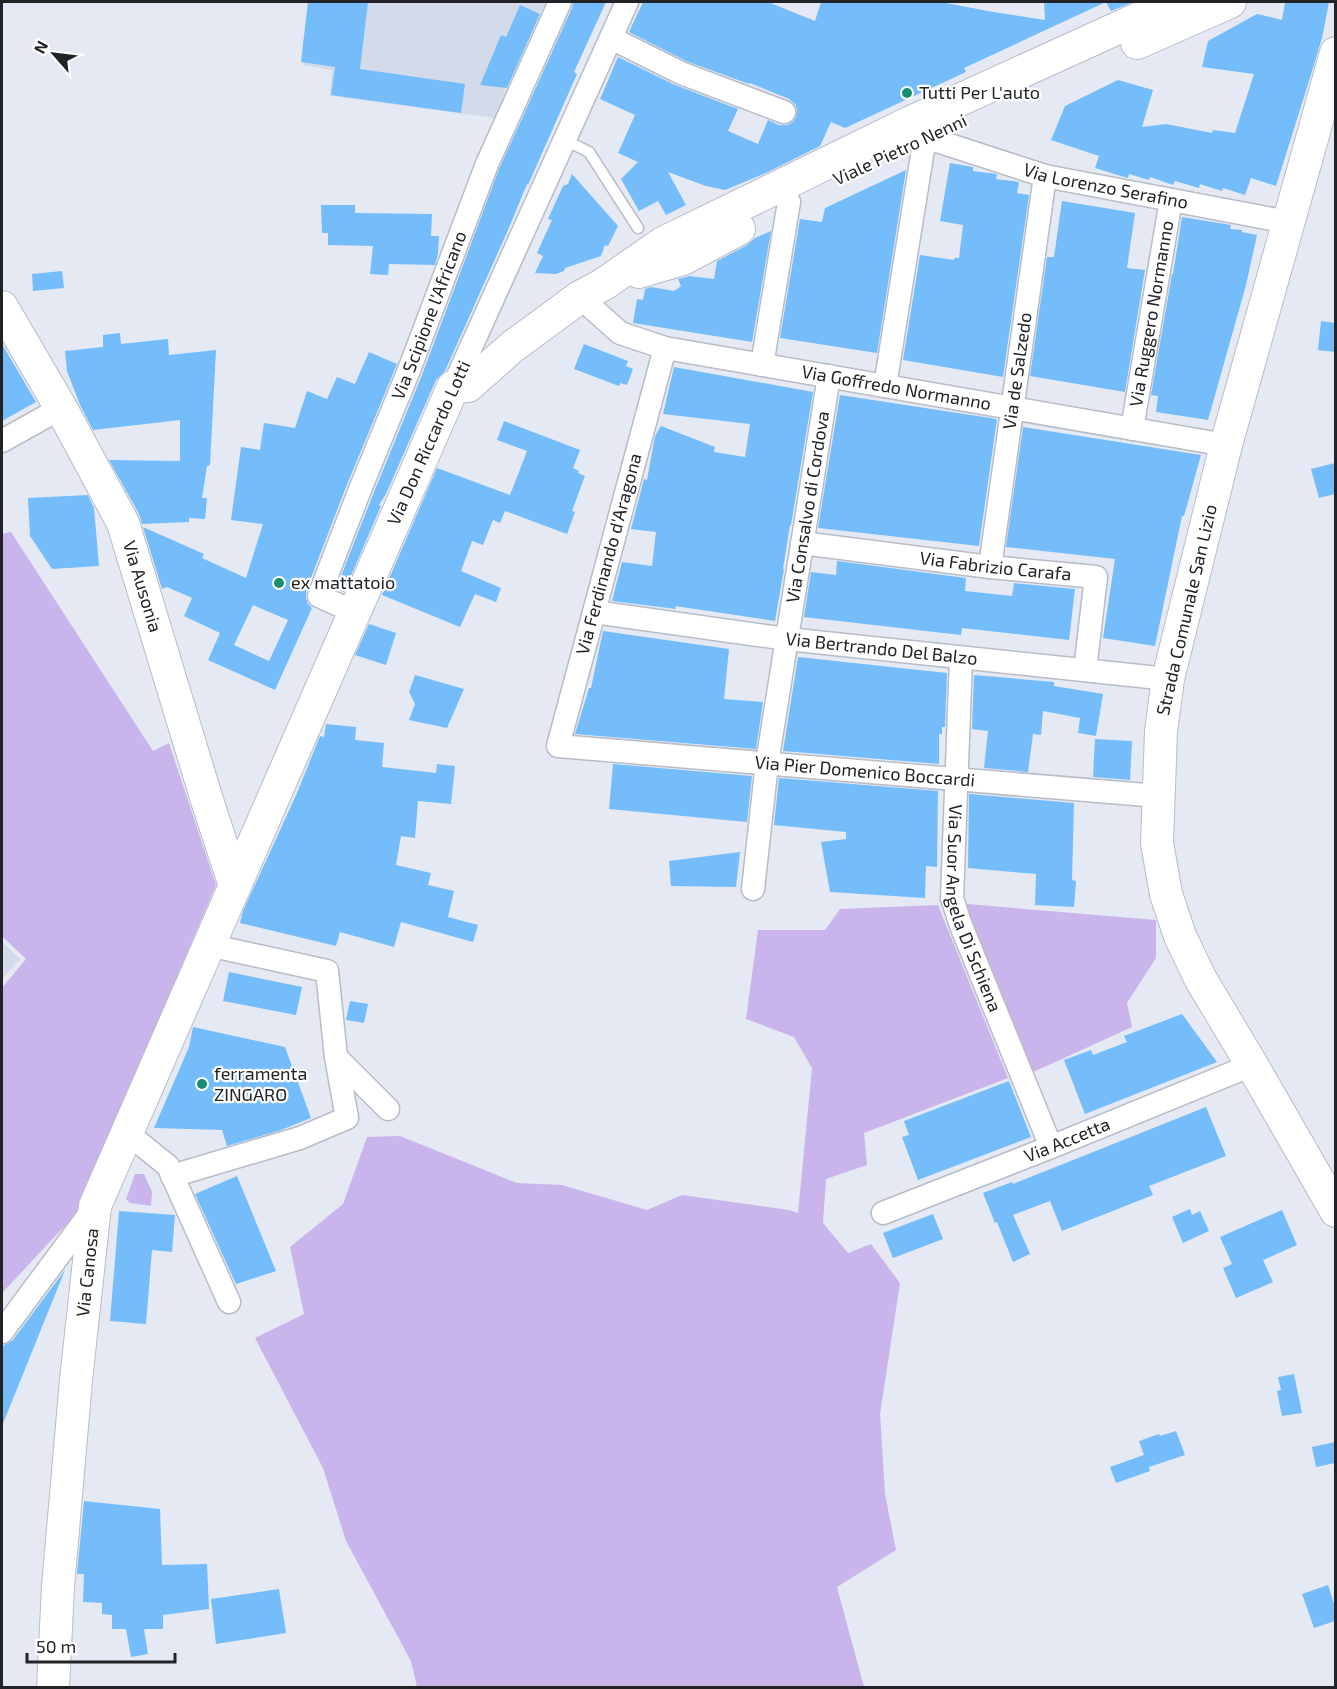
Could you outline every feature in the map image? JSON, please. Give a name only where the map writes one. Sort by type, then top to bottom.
[{"type":"main road","name":"Viale Pietro Nenni","points":[[453,387],[468,386],[512,347],[663,243],[911,122],[1175,2]]},
{"type":"main road","name":"Viale Pietro Nenni","points":[[592,290],[683,259],[789,202],[926,137],[1230,2]]},
{"type":"main road","name":"Strada Comunale San Lizio","points":[[1335,53],[1226,445],[1168,679],[1161,731],[1158,796],[1158,843],[1166,894],[1180,936],[1200,978],[1335,1211]]},
{"type":"main road","name":"Via Ausonia","points":[[2,307],[61,408],[123,523],[235,886]]},
{"type":"main road","name":"Via Don Riccardo Lotti","points":[[235,886],[453,387]]},
{"type":"main road","name":"Via Canosa","points":[[53,1688],[58,1587],[76,1380],[95,1206],[235,886]]},
{"type":"street","name":"Via Scipione l'Africano","points":[[354,612],[319,596],[409,370],[487,164],[560,2]]},
{"type":"street","name":"Via Don Riccardo Lotti","points":[[453,387],[627,2]]},
{"type":"street","points":[[611,38],[681,73],[784,112]]},
{"type":"street","points":[[885,386],[926,137]]},
{"type":"street","name":"Via Lorenzo Serafino","points":[[926,137],[1045,176],[1288,222]]},
{"type":"street","name":"Via de Salzedo","points":[[990,567],[1045,176]]},
{"type":"street","name":"Via Ruggero Normanno","points":[[1132,429],[1171,200]]},
{"type":"street","points":[[762,365],[789,202]]},
{"type":"street","name":"Via Goffredo Normanno","points":[[592,290],[620,333],[665,348],[1226,445]]},
{"type":"street","name":"Via Ferdinando d'Aragona","points":[[573,747],[558,746],[665,348]]},
{"type":"street","name":"Via Consalvo di Cordova","points":[[753,889],[767,763],[829,376]]},
{"type":"street","points":[[2,441],[61,408]]},
{"type":"street","name":"Via Fabrizio Carafa","points":[[802,543],[990,567],[1096,577],[1085,670]]},
{"type":"street","name":"Via Bertrando Del Balzo","points":[[594,612],[787,639],[1168,679]]},
{"type":"street","name":"Via Suor Angela Di Schiena","points":[[961,658],[952,898],[1051,1147]]},
{"type":"street","name":"Via Pier Domenico Boccardi","points":[[573,747],[1158,796]]},
{"type":"street","points":[[172,1176],[300,1138],[347,1118],[336,1057],[327,971],[208,945]]},
{"type":"street","points":[[336,1057],[388,1108]]},
{"type":"street","name":"Via Accetta","points":[[882,1213],[1252,1065]]},
{"type":"street","points":[[126,1132],[168,1166],[228,1302]]},
{"type":"street","points":[[2,1332],[95,1206]]},
{"type":"lane","points":[[564,140],[589,152],[638,228]]},
{"type":"shaded area","points":[[309,2],[546,2],[507,85],[495,118],[330,96],[332,70],[303,65]]},
{"type":"shaded area","points":[[11,532],[153,751],[169,743],[216,885],[76,1214],[2,1293],[2,988],[26,959],[2,936],[2,534]]},
{"type":"shaded area","points":[[967,904],[1156,920],[1156,958],[1127,1003],[1132,1027],[1031,1073],[964,907]]},
{"type":"shaded area","points":[[938,905],[1008,1078],[864,1133],[867,1165],[826,1179],[823,1223],[848,1253],[871,1244],[900,1283],[880,1414],[885,1494],[896,1550],[837,1587],[864,1687],[417,1687],[411,1661],[346,1541],[323,1468],[255,1338],[304,1314],[290,1247],[343,1204],[367,1137],[400,1136],[517,1183],[562,1185],[647,1210],[682,1195],[798,1213],[812,1068],[794,1037],[746,1019],[758,930],[825,930],[840,909]]},
{"type":"shaded area","points":[[2,942],[20,959],[2,979]]},
{"type":"shaded area","points":[[135,1174],[144,1174],[152,1192],[151,1206],[130,1203],[126,1199]]},
{"type":"building","points":[[308,2],[368,2],[360,69],[465,84],[461,113],[331,95],[335,67],[301,62]]},
{"type":"building","points":[[573,2],[606,2],[574,72],[577,74],[445,371],[436,380],[386,494],[379,505],[381,506],[344,592],[336,589],[422,375],[499,169]]},
{"type":"building","points":[[643,2],[768,2],[815,21],[821,2],[941,2],[1045,20],[1044,2],[1106,2],[964,68],[966,72],[845,128],[831,122],[820,146],[725,190],[706,186],[668,172],[686,205],[666,215],[658,201],[639,211],[621,179],[638,162],[618,153],[635,115],[600,99],[618,57],[675,85],[738,109],[728,131],[758,144],[768,120],[779,125],[787,125],[793,122],[797,110],[795,104],[789,99],[686,61],[629,32]]},
{"type":"building","points":[[1106,2],[1133,2],[1111,11]]},
{"type":"building","points":[[1285,2],[1329,2],[1322,38],[1276,186],[1251,178],[1245,195],[1200,184],[1199,188],[1175,181],[1173,185],[1150,177],[1149,180],[1129,174],[1128,178],[1095,168],[1099,156],[1051,140],[1065,106],[1118,80],[1153,90],[1142,127],[1166,124],[1212,133],[1213,130],[1235,133],[1254,74],[1202,67],[1208,41],[1257,14],[1282,20]]},
{"type":"building","points":[[520,5],[540,14],[507,88],[480,85],[501,35],[506,37]]},
{"type":"building","points":[[950,163],[973,167],[973,171],[997,174],[996,179],[1019,182],[1017,193],[1029,195],[1003,377],[903,360],[920,255],[954,260],[954,258],[959,258],[963,225],[940,221]]},
{"type":"building","points":[[906,170],[877,353],[780,338],[800,219],[822,222],[825,208]]},
{"type":"building","points":[[572,174],[618,226],[608,246],[605,245],[601,256],[565,268],[564,271],[556,274],[535,273],[543,256],[537,253],[552,220],[548,219],[563,186],[568,184]]},
{"type":"building","points":[[1062,201],[1135,213],[1127,268],[1145,270],[1125,392],[1030,376],[1047,257],[1054,257]]},
{"type":"building","points":[[321,205],[355,205],[355,213],[432,214],[431,236],[439,236],[435,265],[389,264],[388,275],[370,274],[373,246],[328,245],[328,233],[322,233]]},
{"type":"building","points":[[1182,217],[1231,225],[1230,229],[1257,235],[1246,285],[1208,420],[1156,412],[1158,396],[1151,395]]},
{"type":"building","points":[[771,231],[752,342],[633,323],[637,299],[643,300],[645,289],[651,287],[674,291],[681,286],[678,279],[690,276],[714,279],[717,261]]},
{"type":"building","points":[[62,271],[64,288],[33,291],[32,274]]},
{"type":"building","points":[[1321,321],[1335,323],[1335,352],[1318,350]]},
{"type":"building","points":[[120,333],[121,344],[168,339],[169,355],[216,350],[210,465],[207,466],[202,498],[207,498],[205,519],[189,518],[189,522],[142,524],[139,514],[109,460],[180,461],[180,420],[93,430],[80,405],[67,371],[65,351],[103,347],[103,335]]},
{"type":"building","points":[[2,344],[36,402],[2,421]]},
{"type":"building","points":[[584,344],[628,361],[626,366],[633,369],[627,385],[620,383],[619,386],[574,369]]},
{"type":"building","points":[[369,352],[397,364],[306,591],[308,604],[312,608],[275,690],[208,660],[220,633],[184,616],[192,598],[167,587],[162,589],[143,527],[204,554],[202,558],[246,578],[263,524],[231,520],[241,447],[260,450],[264,423],[295,428],[307,391],[327,399],[337,377],[355,384]],"holes":[[[253,605],[288,620],[269,661],[234,645]]]},
{"type":"building","points":[[674,367],[813,392],[775,621],[675,606],[676,609],[612,601],[622,562],[652,566],[656,532],[631,529],[644,479],[647,480],[655,436],[661,426],[715,447],[714,452],[745,457],[750,424],[663,414]]},
{"type":"building","points":[[840,395],[997,419],[979,546],[818,528]]},
{"type":"building","points":[[504,421],[580,450],[573,468],[585,476],[572,511],[575,512],[567,534],[505,511],[500,523],[493,520],[483,545],[472,541],[461,571],[501,588],[496,602],[475,594],[460,627],[382,595],[437,468],[510,495],[527,451],[497,440]]},
{"type":"building","points":[[1023,427],[1201,455],[1184,516],[1182,516],[1155,646],[1103,638],[1115,559],[1006,547]]},
{"type":"building","points":[[1335,463],[1335,494],[1319,498],[1311,469]]},
{"type":"building","points":[[88,495],[94,508],[99,566],[52,569],[30,536],[28,498]]},
{"type":"building","points":[[837,561],[966,578],[965,591],[1012,596],[1014,583],[1075,589],[1069,640],[962,628],[961,635],[804,617],[811,572],[836,575]]},
{"type":"building","points":[[369,624],[396,633],[386,665],[355,655]]},
{"type":"building","points":[[603,631],[729,649],[724,699],[763,702],[756,749],[575,734],[589,688],[591,688]]},
{"type":"building","points":[[798,657],[947,673],[945,727],[942,727],[942,734],[939,734],[939,764],[783,751]]},
{"type":"building","points":[[415,675],[464,689],[447,728],[409,720],[415,704],[409,692]]},
{"type":"building","points":[[974,675],[1054,682],[1054,686],[1103,694],[1096,736],[1078,733],[1080,718],[1043,711],[1041,735],[1033,734],[1028,772],[984,768],[988,731],[972,729]]},
{"type":"building","points":[[326,724],[356,727],[355,740],[384,743],[382,767],[436,773],[437,764],[455,766],[451,804],[418,801],[415,838],[401,836],[396,865],[431,873],[428,885],[454,891],[448,917],[478,925],[473,942],[401,922],[394,947],[340,932],[336,946],[240,923],[243,911],[297,793],[320,736],[324,737]]},
{"type":"building","points":[[1095,739],[1132,741],[1130,780],[1093,777]]},
{"type":"building","points":[[613,764],[752,776],[747,822],[609,809]]},
{"type":"building","points":[[779,778],[938,791],[937,867],[926,866],[925,898],[830,892],[821,842],[846,839],[846,832],[774,825]]},
{"type":"building","points":[[969,794],[1074,803],[1072,880],[1076,881],[1074,907],[1035,905],[1036,874],[968,868]]},
{"type":"building","points":[[740,852],[736,887],[671,886],[669,861]]},
{"type":"building","points":[[229,972],[302,987],[296,1015],[223,1001]]},
{"type":"building","points":[[350,1001],[368,1004],[364,1023],[346,1020]]},
{"type":"building","points":[[1182,1014],[1217,1062],[1085,1114],[1064,1060],[1091,1050],[1093,1055],[1127,1042],[1124,1036]]},
{"type":"building","points":[[193,1027],[285,1047],[311,1118],[281,1130],[227,1146],[222,1130],[154,1128],[189,1047]]},
{"type":"building","points":[[1009,1081],[1031,1137],[918,1180],[902,1137],[909,1135],[904,1121]]},
{"type":"building","points":[[1206,1107],[1226,1156],[1149,1186],[1153,1195],[1062,1231],[1050,1201],[1013,1215],[1030,1254],[1013,1262],[983,1193],[1012,1182],[1013,1184]]},
{"type":"building","points":[[237,1176],[276,1271],[236,1284],[195,1194]]},
{"type":"building","points":[[1190,1209],[1192,1215],[1200,1211],[1209,1231],[1183,1243],[1172,1217]]},
{"type":"building","points":[[1282,1210],[1297,1245],[1263,1260],[1273,1282],[1236,1298],[1223,1268],[1232,1264],[1220,1237]]},
{"type":"building","points":[[119,1211],[175,1215],[172,1252],[152,1250],[146,1324],[110,1321]]},
{"type":"building","points":[[933,1214],[943,1239],[893,1258],[883,1233]]},
{"type":"building","points":[[65,1270],[2,1426],[2,1349],[4,1345],[13,1340]]},
{"type":"building","points":[[1294,1374],[1302,1413],[1282,1416],[1277,1391],[1281,1390],[1278,1377]]},
{"type":"building","points":[[1176,1431],[1185,1455],[1149,1467],[1150,1471],[1116,1483],[1110,1467],[1144,1455],[1139,1441]]},
{"type":"building","points":[[1335,1442],[1335,1463],[1316,1467],[1312,1447]]},
{"type":"building","points":[[84,1501],[160,1509],[162,1565],[207,1564],[209,1609],[163,1615],[163,1629],[144,1629],[148,1654],[131,1657],[126,1629],[112,1629],[112,1615],[102,1614],[102,1603],[83,1602],[84,1574],[77,1574]]},
{"type":"building","points":[[1328,1585],[1335,1607],[1335,1621],[1314,1628],[1302,1594]]},
{"type":"building","points":[[279,1589],[286,1633],[216,1644],[211,1599]]},
{"type":"place","name":"Tutti Per L'auto","points":[[907,93]]},
{"type":"place","name":"ex mattatoio","points":[[279,583]]},
{"type":"place","name":"ferramenta ZINGARO","points":[[202,1084]]}]
